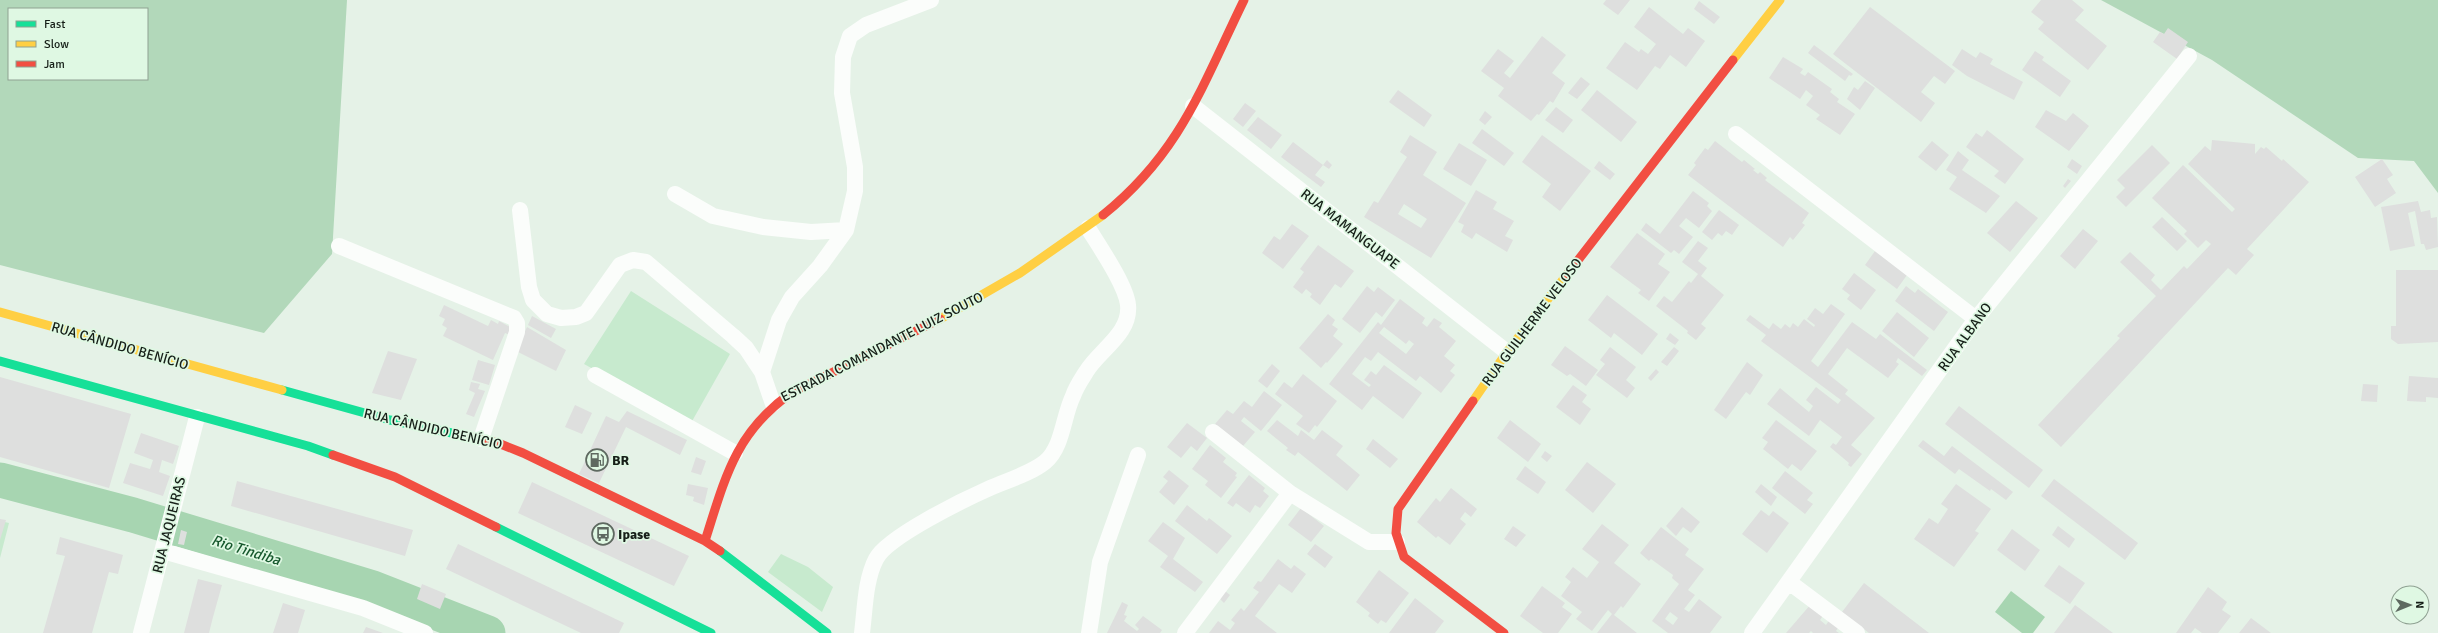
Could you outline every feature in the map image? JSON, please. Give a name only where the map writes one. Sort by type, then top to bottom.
[{"type":"main road","name":"ESTRADA COMANDANTE LUIZ SOUTO","points":[[705,541],[735,453],[756,421],[773,404],[919,331],[1016,276],[1088,228],[1120,202],[1164,154],[1193,106],[1244,0]]},
{"type":"main road","name":"RUA GUILHERME VELOSO","points":[[1504,633],[1404,557],[1396,542],[1393,525],[1398,508],[1507,352],[1780,0]]},
{"type":"main road","name":"RUA CÂNDIDO BENÍCIO","points":[[0,312],[390,420],[481,438],[523,453],[705,541],[729,557],[827,633]]},
{"type":"main road","points":[[0,362],[197,417],[308,446],[395,477],[711,633]]},
{"type":"street","points":[[762,372],[779,320],[792,297],[820,266],[846,230],[855,192],[855,167],[842,93],[843,57],[850,36],[866,25],[931,0]]},
{"type":"street","name":"RUA ALBANO","points":[[1756,632],[1789,582],[1976,319],[2189,56]]},
{"type":"street","name":"RUA MAMANGUAPE","points":[[1193,106],[1507,352]]},
{"type":"street","points":[[1736,134],[1976,319]]},
{"type":"street","points":[[675,194],[712,216],[763,227],[810,232],[846,230]]},
{"type":"street","points":[[520,210],[529,287],[533,300],[547,314],[561,318],[576,318],[586,312],[620,265],[633,260],[646,262],[746,348],[762,372],[773,404]]},
{"type":"street","points":[[862,633],[871,573],[876,559],[885,548],[908,532],[975,495],[1032,470],[1046,461],[1057,442],[1072,396],[1087,370],[1120,332],[1128,316],[1128,304],[1124,290],[1088,228]]},
{"type":"street","points":[[339,246],[514,318],[518,323],[517,332],[481,438]]},
{"type":"street","points":[[595,375],[735,453]]},
{"type":"street","name":"RUA JAQUEIRAS","points":[[140,633],[197,417]]},
{"type":"street","points":[[1213,432],[1290,493],[1369,542],[1396,542]]},
{"type":"street","points":[[1089,633],[1100,562],[1138,455]]},
{"type":"street","points":[[1185,633],[1290,493]]},
{"type":"street","points":[[164,544],[363,608],[424,633]]},
{"type":"street","points":[[1789,582],[1857,633]]},
{"type":"shaded area","points":[[0,0],[347,0],[332,254],[264,333],[0,265]]},
{"type":"shaded area","points":[[2101,0],[2438,0],[2438,193],[2414,161],[2358,158],[2212,60]]},
{"type":"shaded area","points":[[631,291],[730,354],[691,423],[584,364]]},
{"type":"shaded area","points":[[0,521],[9,523],[0,558]]},
{"type":"shaded area","points":[[781,554],[808,567],[833,587],[822,612],[768,572]]},
{"type":"shaded area","points":[[2011,591],[2045,617],[2033,633],[2022,633],[1995,612]]},
{"type":"building","points":[[1606,0],[1630,0],[1618,15],[1603,4]]},
{"type":"building","points":[[2041,0],[2072,0],[2084,10],[2075,20],[2107,46],[2088,70],[2038,29],[2044,22],[2031,12]]},
{"type":"building","points":[[1699,1],[1720,17],[1714,24],[1694,9]]},
{"type":"building","points":[[1649,7],[1683,34],[1688,28],[1705,41],[1686,67],[1670,55],[1660,69],[1655,66],[1637,90],[1606,68],[1625,42],[1639,52],[1641,49],[1648,54],[1656,44],[1634,27]]},
{"type":"building","points":[[1870,7],[1955,71],[1945,84],[1934,76],[1921,92],[1935,103],[1921,122],[1833,54]]},
{"type":"building","points":[[2168,28],[2188,42],[2177,59],[2153,42],[2160,32],[2164,34]]},
{"type":"building","points":[[1542,36],[1566,55],[1552,73],[1565,83],[1553,103],[1550,101],[1539,115],[1537,114],[1531,121],[1498,96],[1504,88],[1481,71],[1498,49],[1514,61],[1504,73],[1510,78]]},
{"type":"building","points":[[1814,45],[1853,74],[1851,76],[1849,75],[1845,81],[1808,53]]},
{"type":"building","points":[[1962,49],[1976,58],[1980,52],[1993,59],[1990,64],[2023,82],[2014,100],[1967,76],[1952,65]]},
{"type":"building","points":[[2035,51],[2044,57],[2042,60],[2071,81],[2060,97],[2022,70]]},
{"type":"building","points":[[1783,57],[1803,69],[1800,73],[1805,76],[1808,72],[1832,89],[1830,92],[1839,99],[1837,102],[1855,114],[1840,135],[1816,119],[1820,115],[1806,105],[1813,96],[1806,90],[1800,99],[1769,78]]},
{"type":"building","points":[[1581,77],[1590,84],[1577,99],[1568,93]]},
{"type":"building","points":[[1865,81],[1875,88],[1860,110],[1847,99],[1854,87],[1858,90]]},
{"type":"building","points":[[1398,90],[1432,115],[1424,127],[1389,102]]},
{"type":"building","points":[[1597,90],[1637,122],[1621,142],[1581,110]]},
{"type":"building","points":[[1245,103],[1256,111],[1243,127],[1233,119]]},
{"type":"building","points":[[1556,107],[1573,120],[1563,133],[1545,120]]},
{"type":"building","points":[[2046,110],[2066,121],[2073,113],[2089,126],[2069,151],[2035,127]]},
{"type":"building","points":[[1485,111],[1492,117],[1485,125],[1479,120]]},
{"type":"building","points":[[1258,117],[1282,135],[1271,149],[1247,130]]},
{"type":"building","points":[[1482,129],[1514,153],[1504,166],[1472,143]]},
{"type":"building","points":[[1987,130],[2024,159],[2005,184],[1994,176],[1999,171],[1966,147],[1976,133],[1982,137]]},
{"type":"building","points":[[1410,135],[1437,152],[1423,175],[1466,203],[1431,258],[1364,217],[1374,201],[1378,203],[1407,157],[1400,152]],"holes":[[[1404,204],[1427,219],[1421,228],[1398,214]]]},
{"type":"building","points":[[1542,135],[1591,171],[1560,211],[1542,197],[1551,184],[1522,162]]},
{"type":"building","points":[[2212,140],[2255,144],[2255,154],[2261,147],[2264,149],[2266,147],[2282,161],[2283,159],[2309,182],[2247,249],[2254,255],[2236,275],[2228,268],[2061,447],[2038,425],[2120,338],[2117,336],[2156,296],[2120,262],[2130,252],[2155,275],[2151,280],[2161,290],[2184,266],[2187,269],[2211,244],[2206,240],[2198,248],[2184,234],[2187,231],[2152,198],[2183,165],[2232,212],[2235,209],[2188,164],[2205,146],[2211,151]]},
{"type":"building","points":[[1715,141],[1742,162],[1744,160],[1755,169],[1753,170],[1758,174],[1760,172],[1767,178],[1765,180],[1809,213],[1802,223],[1805,225],[1793,240],[1790,237],[1783,247],[1688,175],[1696,165],[1694,163],[1705,148],[1708,150]]},
{"type":"building","points":[[1932,141],[1949,155],[1936,171],[1918,157]]},
{"type":"building","points":[[1293,142],[1323,165],[1315,175],[1325,182],[1321,187],[1281,157]]},
{"type":"building","points":[[1459,143],[1487,160],[1471,186],[1443,169]]},
{"type":"building","points":[[2152,145],[2170,163],[2126,207],[2116,197],[2125,188],[2117,180]]},
{"type":"building","points":[[1958,151],[1969,160],[1962,170],[2000,196],[1986,213],[1949,189],[1957,177],[1946,170]]},
{"type":"building","points":[[2072,159],[2082,166],[2077,174],[2067,167]]},
{"type":"building","points":[[2382,159],[2393,175],[2387,179],[2396,193],[2375,207],[2355,177]]},
{"type":"building","points":[[1327,160],[1332,165],[1329,169],[1323,165]]},
{"type":"building","points":[[1599,161],[1615,174],[1610,180],[1594,168]]},
{"type":"building","points":[[2068,179],[2071,181],[2065,188],[2063,186]]},
{"type":"building","points":[[1476,190],[1497,202],[1493,209],[1514,221],[1505,236],[1513,240],[1507,252],[1476,233],[1472,239],[1461,232],[1464,225],[1458,222]]},
{"type":"building","points":[[1693,191],[1709,203],[1707,206],[1712,211],[1699,228],[1686,218],[1679,226],[1693,237],[1679,254],[1674,250],[1671,253],[1641,230],[1646,223],[1660,234]]},
{"type":"building","points":[[2016,201],[2038,218],[2010,252],[1987,233]]},
{"type":"building","points":[[2418,201],[2421,212],[2430,210],[2431,218],[2437,217],[2438,247],[2426,250],[2424,244],[2421,244],[2415,211],[2408,213],[2415,246],[2390,251],[2381,207]]},
{"type":"building","points":[[1719,210],[1739,225],[1732,235],[1726,231],[1722,236],[1718,233],[1712,240],[1702,232]]},
{"type":"building","points":[[2162,217],[2187,241],[2177,251],[2152,227]]},
{"type":"building","points":[[1292,224],[1309,236],[1283,269],[1262,253],[1274,236],[1280,240]]},
{"type":"building","points":[[2083,229],[2098,241],[2075,269],[2060,256]]},
{"type":"building","points":[[1637,233],[1665,254],[1658,264],[1670,272],[1649,301],[1638,293],[1641,290],[1610,267]]},
{"type":"building","points":[[1698,241],[1708,248],[1698,261],[1707,268],[1701,276],[1724,295],[1701,324],[1706,328],[1696,340],[1687,333],[1688,331],[1656,306],[1664,296],[1672,302],[1689,281],[1691,283],[1698,274],[1682,262]]},
{"type":"building","points":[[1318,245],[1354,271],[1341,288],[1335,284],[1320,305],[1310,297],[1312,294],[1306,289],[1302,294],[1293,287],[1304,272],[1300,269]]},
{"type":"building","points":[[1875,251],[1907,275],[1897,289],[1865,265]]},
{"type":"building","points":[[2396,270],[2438,270],[2438,342],[2398,344],[2391,339],[2391,326],[2396,326]]},
{"type":"building","points":[[1854,273],[1876,290],[1861,310],[1847,299],[1850,295],[1842,289]]},
{"type":"building","points":[[1367,286],[1374,292],[1378,287],[1395,300],[1382,317],[1376,312],[1360,333],[1342,319]]},
{"type":"building","points":[[1906,286],[1915,293],[1918,289],[1948,312],[1934,331],[1895,301]]},
{"type":"building","points":[[1607,295],[1658,334],[1642,355],[1614,333],[1611,338],[1588,320]]},
{"type":"building","points":[[1400,299],[1425,318],[1422,323],[1427,327],[1434,318],[1442,323],[1439,327],[1456,341],[1444,356],[1455,365],[1450,371],[1455,375],[1441,393],[1420,376],[1416,381],[1378,352],[1371,361],[1365,357],[1352,374],[1369,387],[1371,385],[1364,380],[1371,371],[1376,375],[1384,365],[1422,393],[1403,419],[1373,396],[1362,410],[1329,384],[1378,322],[1381,325]],"holes":[[[1384,327],[1406,344],[1409,340],[1414,344],[1406,354],[1379,333]]]},
{"type":"building","points":[[1831,304],[1845,314],[1811,361],[1818,367],[1852,322],[1876,339],[1880,334],[1927,370],[1922,376],[1898,358],[1896,362],[1899,364],[1888,378],[1847,348],[1828,374],[1848,390],[1845,394],[1875,418],[1851,445],[1862,454],[1851,467],[1848,465],[1849,463],[1830,447],[1833,443],[1836,445],[1842,437],[1820,420],[1809,436],[1767,404],[1780,388],[1809,412],[1813,406],[1806,400],[1816,387],[1838,404],[1841,400],[1761,341],[1766,335],[1746,320],[1750,315],[1769,329],[1773,323],[1781,329],[1785,324],[1790,328],[1793,323],[1798,327],[1804,319],[1814,327],[1815,325],[1807,319],[1815,308],[1823,314]]},
{"type":"building","points":[[444,305],[488,326],[491,320],[498,324],[499,321],[512,328],[510,335],[505,333],[493,360],[443,336],[447,328],[442,325],[445,319],[439,316]]},
{"type":"building","points":[[1897,312],[1929,338],[1914,357],[1882,331]]},
{"type":"building","points":[[1328,314],[1335,320],[1332,325],[1338,329],[1333,336],[1343,344],[1321,368],[1299,348]]},
{"type":"building","points":[[532,316],[556,329],[551,338],[528,325]]},
{"type":"building","points":[[527,327],[566,350],[556,371],[516,351]]},
{"type":"building","points":[[1670,333],[1679,340],[1675,345],[1666,339]]},
{"type":"building","points":[[1565,346],[1598,370],[1586,386],[1570,374],[1567,376],[1551,365]]},
{"type":"building","points":[[1610,347],[1636,367],[1626,380],[1635,388],[1627,398],[1596,375],[1605,364],[1600,360]]},
{"type":"building","points":[[1674,347],[1679,351],[1667,366],[1661,362]]},
{"type":"building","points":[[388,351],[417,359],[401,400],[372,393]]},
{"type":"building","points":[[478,360],[495,365],[489,385],[472,380]]},
{"type":"building","points":[[1747,362],[1763,375],[1750,395],[1746,392],[1726,419],[1714,410]]},
{"type":"building","points":[[1272,364],[1280,371],[1267,388],[1258,381]]},
{"type":"building","points":[[1656,369],[1659,372],[1651,381],[1648,378]]},
{"type":"building","points":[[1303,374],[1337,401],[1317,427],[1315,425],[1309,433],[1296,424],[1303,416],[1275,394],[1284,382],[1292,388]]},
{"type":"building","points":[[2409,376],[2438,378],[2438,398],[2426,397],[2426,402],[2407,401]]},
{"type":"building","points":[[0,377],[131,414],[109,488],[0,457]]},
{"type":"building","points":[[471,382],[480,384],[478,389],[485,391],[474,417],[466,414],[475,393],[469,390]]},
{"type":"building","points":[[2363,384],[2378,385],[2377,402],[2361,401]]},
{"type":"building","points":[[1573,385],[1587,395],[1582,402],[1591,409],[1580,425],[1556,407]]},
{"type":"building","points":[[1264,391],[1282,405],[1261,431],[1244,417],[1241,421],[1255,432],[1243,446],[1215,424],[1227,410],[1233,414],[1244,401],[1252,407]]},
{"type":"building","points":[[575,405],[592,413],[582,434],[565,427]]},
{"type":"building","points":[[1959,406],[2043,470],[2029,488],[1945,424]]},
{"type":"building","points":[[627,411],[687,440],[680,455],[626,427],[599,483],[579,474],[606,416],[619,422]]},
{"type":"building","points":[[1277,420],[1298,436],[1301,430],[1314,440],[1322,430],[1343,446],[1336,455],[1360,475],[1347,491],[1298,452],[1295,456],[1286,450],[1288,448],[1267,431]]},
{"type":"building","points":[[1510,420],[1541,444],[1528,462],[1497,438]]},
{"type":"building","points":[[1776,420],[1817,451],[1801,471],[1792,464],[1788,469],[1763,449],[1768,442],[1762,438]]},
{"type":"building","points":[[1187,423],[1207,438],[1197,451],[1191,446],[1181,458],[1167,447]]},
{"type":"building","points":[[141,433],[179,446],[173,464],[162,460],[159,472],[170,476],[163,496],[123,483],[130,463],[150,469],[153,460],[134,453]]},
{"type":"building","points":[[1373,439],[1398,459],[1390,468],[1366,449]]},
{"type":"building","points":[[1923,440],[1944,456],[1952,446],[2013,492],[2006,500],[1991,489],[1990,491],[1959,469],[1955,474],[1918,446]]},
{"type":"building","points":[[1210,445],[1226,458],[1223,462],[1237,473],[1235,476],[1237,477],[1221,498],[1205,485],[1208,481],[1192,469]]},
{"type":"building","points":[[1545,451],[1552,456],[1547,462],[1541,457]]},
{"type":"building","points":[[696,457],[706,461],[701,475],[691,472]]},
{"type":"building","points":[[1587,462],[1616,484],[1593,513],[1565,490]]},
{"type":"building","points":[[1525,466],[1546,482],[1538,494],[1516,479]]},
{"type":"building","points":[[1169,470],[1189,486],[1174,505],[1159,492],[1168,481],[1163,477]]},
{"type":"building","points":[[1785,471],[1813,493],[1807,500],[1813,504],[1805,514],[1772,488]]},
{"type":"building","points":[[1249,475],[1265,488],[1263,491],[1269,496],[1260,508],[1255,505],[1250,513],[1236,503],[1233,507],[1227,503]]},
{"type":"building","points":[[2054,479],[2138,543],[2125,560],[2041,496]]},
{"type":"building","points":[[237,481],[413,530],[405,556],[231,506]]},
{"type":"building","name":"Ipase","points":[[532,482],[689,556],[674,586],[518,513]]},
{"type":"building","points":[[688,484],[708,488],[704,505],[693,501],[694,497],[686,495]]},
{"type":"building","points":[[1761,484],[1777,497],[1771,506],[1755,492]]},
{"type":"building","points":[[1956,484],[1991,509],[1975,531],[1979,533],[1954,567],[1914,539],[1929,518],[1938,524],[1948,509],[1941,504]]},
{"type":"building","points":[[1451,488],[1477,509],[1471,517],[1465,512],[1460,519],[1466,524],[1450,545],[1438,536],[1436,538],[1417,522],[1436,498],[1440,502]]},
{"type":"building","points":[[1187,505],[1207,521],[1209,518],[1232,536],[1217,554],[1175,521]]},
{"type":"building","points":[[1682,507],[1700,522],[1691,533],[1683,527],[1676,536],[1666,526]]},
{"type":"building","points":[[1301,508],[1324,526],[1311,542],[1288,525]]},
{"type":"building","points":[[1761,510],[1769,516],[1773,511],[1789,523],[1767,553],[1742,534]]},
{"type":"building","points":[[0,519],[6,520],[0,540]]},
{"type":"building","points":[[1163,522],[1185,538],[1173,559],[1203,582],[1195,592],[1160,567],[1168,556],[1148,541]]},
{"type":"building","points":[[1602,524],[1629,545],[1614,563],[1641,584],[1623,608],[1621,606],[1614,615],[1637,633],[1597,633],[1612,614],[1608,610],[1592,631],[1576,619],[1582,612],[1561,596],[1571,582],[1565,577],[1573,567],[1587,578],[1599,562],[1582,549]]},
{"type":"building","points":[[1513,526],[1526,535],[1516,547],[1504,539]]},
{"type":"building","points":[[2058,526],[2075,539],[2069,548],[2052,535]]},
{"type":"building","points":[[1661,527],[1689,549],[1685,555],[1704,569],[1688,590],[1695,595],[1684,609],[1689,612],[1699,599],[1722,617],[1710,633],[1668,633],[1652,621],[1679,584],[1672,578],[1673,575],[1651,559],[1649,561],[1640,553]],"holes":[[[1670,612],[1678,618],[1673,625],[1665,619]]]},
{"type":"building","points":[[2012,529],[2040,550],[2025,571],[1997,550]]},
{"type":"building","points":[[181,530],[187,532],[184,545],[178,544]]},
{"type":"building","points":[[60,537],[123,555],[118,574],[109,572],[92,633],[43,633],[65,556],[56,554]]},
{"type":"building","points":[[458,544],[624,623],[619,633],[581,633],[446,569]]},
{"type":"building","points":[[1315,544],[1333,557],[1325,568],[1307,554]]},
{"type":"building","points":[[1278,559],[1291,569],[1294,565],[1306,574],[1292,593],[1279,584],[1255,616],[1277,633],[1209,633],[1218,621],[1230,630],[1235,623],[1231,620],[1241,608],[1244,611],[1259,592],[1253,588],[1258,581],[1261,582]]},
{"type":"building","points":[[2059,565],[2085,583],[2070,604],[2044,586]]},
{"type":"building","points":[[1379,570],[1409,593],[1386,623],[1381,620],[1378,624],[1368,616],[1370,613],[1356,602]]},
{"type":"building","points":[[198,579],[222,585],[209,633],[184,633]]},
{"type":"building","points":[[1864,583],[1929,633],[1869,633],[1842,612]]},
{"type":"building","points":[[422,584],[446,594],[440,609],[417,599]]},
{"type":"building","points":[[1542,586],[1565,603],[1562,607],[1572,614],[1558,633],[1543,633],[1520,616]]},
{"type":"building","points":[[2208,587],[2227,602],[2222,610],[2231,616],[2218,633],[2202,633],[2195,628],[2191,633],[2176,633]]},
{"type":"building","points":[[1225,591],[1230,595],[1224,603],[1220,599]]},
{"type":"building","points":[[1415,598],[1444,621],[1435,633],[1389,633]]},
{"type":"building","points":[[1122,602],[1128,605],[1124,615],[1127,616],[1124,621],[1137,631],[1139,629],[1135,625],[1143,616],[1162,630],[1160,633],[1107,633]]},
{"type":"building","points":[[283,603],[305,610],[298,633],[273,633]]},
{"type":"building","points":[[1811,604],[1824,614],[1820,620],[1826,625],[1830,619],[1839,626],[1836,631],[1839,633],[1813,633],[1811,631],[1809,633],[1786,633]]},
{"type":"building","points":[[2075,605],[2113,633],[2054,633]]},
{"type":"building","points":[[2251,618],[2271,633],[2239,633]]},
{"type":"building","points":[[366,627],[383,633],[363,633]]},
{"type":"waterway","name":"Rio Tindiba","points":[[0,480],[133,515],[373,588],[488,633]]},
{"type":"traffic: fast","points":[[0,361],[308,446],[333,455]]},
{"type":"traffic: fast","points":[[282,390],[390,420],[466,436]]},
{"type":"traffic: fast","points":[[496,527],[711,633]]},
{"type":"traffic: fast","points":[[720,551],[827,633]]},
{"type":"traffic: slow","points":[[1733,60],[1780,0]]},
{"type":"traffic: slow","points":[[940,319],[1020,273],[1103,215]]},
{"type":"traffic: slow","points":[[1473,401],[1507,352],[1565,277]]},
{"type":"traffic: slow","points":[[0,312],[282,390]]},
{"type":"traffic: jam","points":[[1103,215],[1130,191],[1152,167],[1171,142],[1201,89],[1244,0]]},
{"type":"traffic: jam","points":[[1565,277],[1733,60]]},
{"type":"traffic: jam","points":[[705,541],[719,497],[734,458],[744,441],[772,408],[791,393],[940,319]]},
{"type":"traffic: jam","points":[[1473,401],[1398,509],[1396,533],[1404,557],[1504,633]]},
{"type":"traffic: jam","points":[[466,436],[498,443],[523,453],[705,541],[720,551]]},
{"type":"traffic: jam","points":[[333,455],[395,477],[496,527]]},
{"type":"place","name":"BR","points":[[597,460]]},
{"type":"place","name":"Ipase","points":[[603,534]]}]
